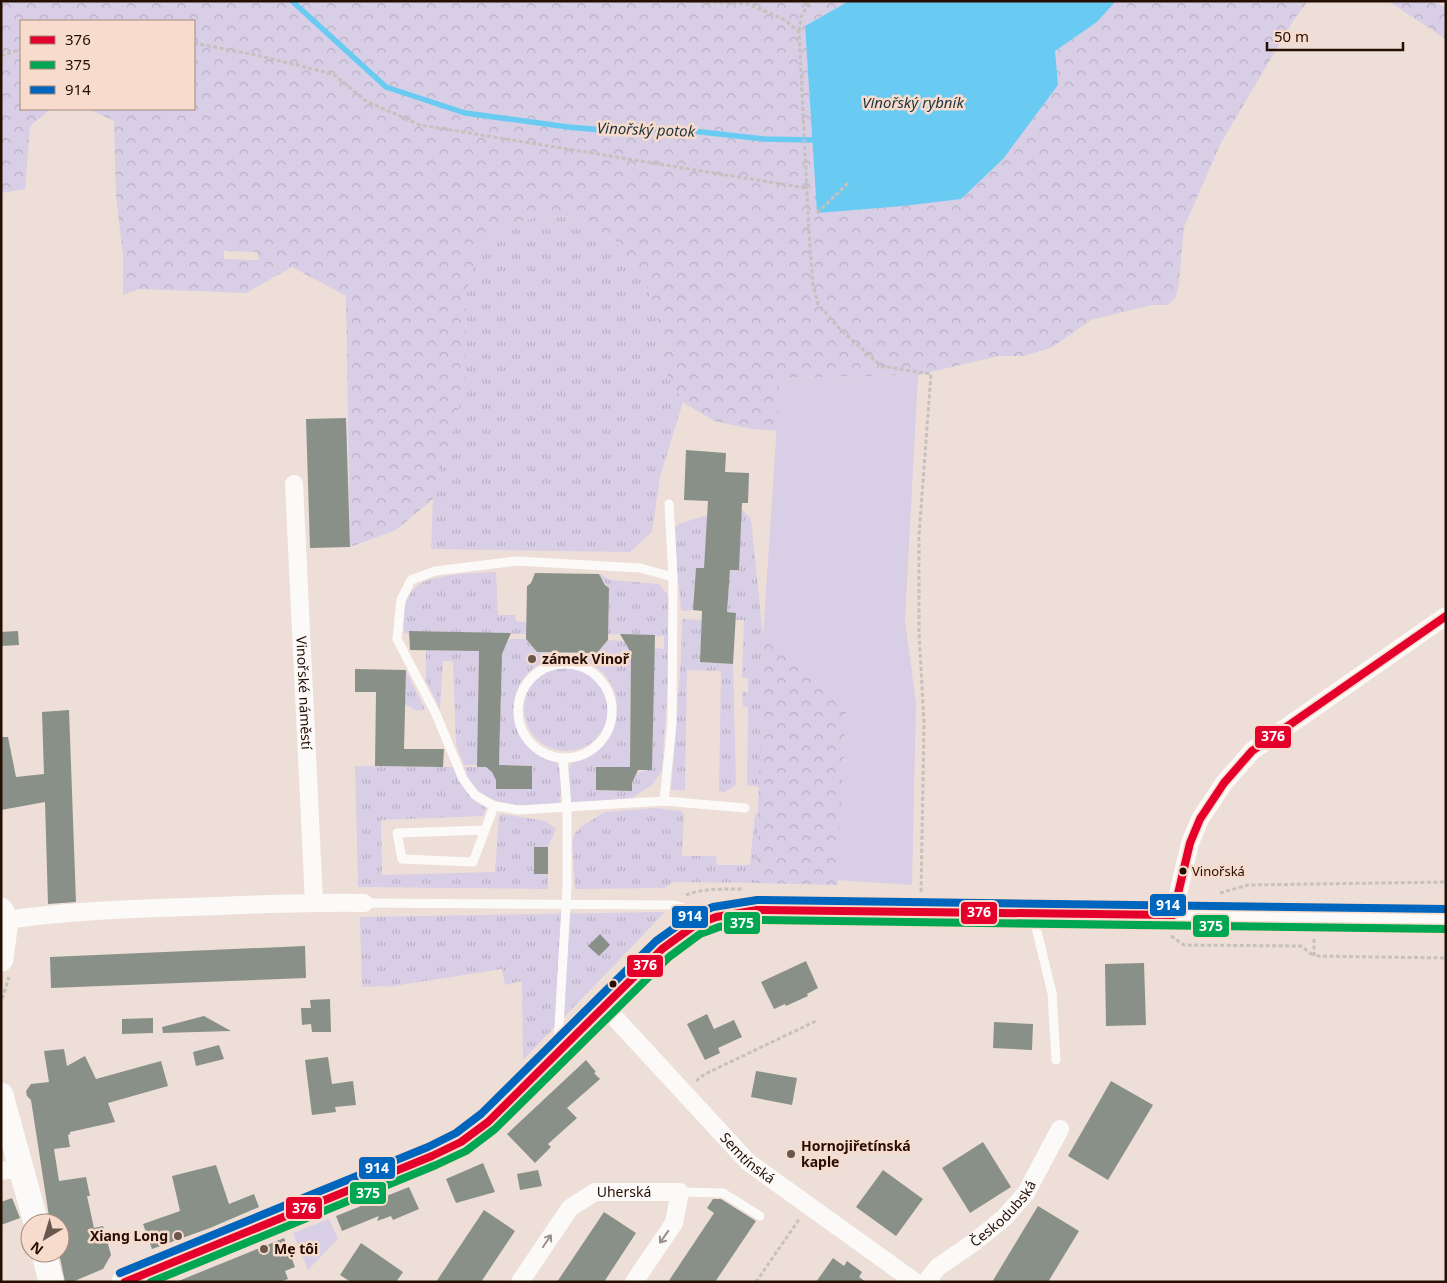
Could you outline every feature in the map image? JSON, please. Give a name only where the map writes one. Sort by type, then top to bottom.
[{"type":"main road","points":[[124,1282],[432,1156],[461,1142],[488,1122],[662,949],[695,925],[716,917],[757,910],[1033,913],[1169,923],[1315,917],[1446,919]]},
{"type":"main road","points":[[1,959],[4,915]]},
{"type":"main road","points":[[1,1095],[12,1170],[31,1213]]},
{"type":"main road","points":[[46,1263],[51,1282]]},
{"type":"street","name":"Vinořské náměstí","points":[[294,484],[314,902]]},
{"type":"street","points":[[1169,923],[1190,843],[1200,819],[1224,783],[1252,751],[1446,616]]},
{"type":"street","points":[[4,915],[314,902],[364,902]]},
{"type":"street","name":"Semtínská","points":[[605,1007],[748,1162],[915,1282]]},
{"type":"street","name":"Českodubská","points":[[926,1282],[938,1267],[974,1243],[1004,1218],[1026,1193],[1060,1129]]},
{"type":"street","name":"Uherská","points":[[520,1282],[570,1208],[595,1192],[680,1192]]},
{"type":"street","points":[[634,1282],[674,1223],[680,1192]]},
{"type":"lane","points":[[664,801],[672,724],[673,577],[669,504]]},
{"type":"lane","points":[[673,577],[640,568],[518,562],[435,571],[411,580],[401,600],[397,639],[436,714],[463,779],[475,795],[494,806],[519,810],[664,801],[745,808]]},
{"type":"lane","points":[[565,664],[581,667],[594,674],[604,684],[610,698],[612,712],[610,727],[603,740],[591,750],[578,756],[563,758],[548,754],[534,746],[524,733],[519,718],[519,702],[525,687],[536,675],[549,667],[565,664]]},
{"type":"lane","points":[[558,1053],[565,905],[567,807],[563,758]]},
{"type":"lane","points":[[485,830],[397,833],[402,859],[473,862],[485,830],[494,806]]},
{"type":"lane","points":[[364,902],[674,905],[716,917]]},
{"type":"lane","points":[[1033,913],[1052,993],[1056,1060]]},
{"type":"lane","points":[[680,1192],[723,1193],[760,1216]]},
{"type":"path","points":[[687,1],[749,4],[785,20],[799,32]]},
{"type":"path","points":[[810,1],[801,17],[799,32],[809,232],[813,286],[818,304],[840,329],[881,366],[930,374],[919,535],[919,632],[924,724],[921,891]]},
{"type":"path","points":[[195,43],[256,55],[333,74],[366,101],[420,125],[806,188]]},
{"type":"path","points":[[1,56],[20,49]]},
{"type":"path","points":[[817,213],[849,182]]},
{"type":"path","points":[[1212,893],[1222,893],[1248,885],[1446,882]]},
{"type":"path","points":[[1314,956],[1315,917]]},
{"type":"path","points":[[1169,923],[1184,945],[1301,946],[1314,956],[1446,958]]},
{"type":"path","points":[[682,1091],[705,1074],[816,1021]]},
{"type":"path","points":[[756,1282],[809,1206]]},
{"type":"green space","points":[[1,1],[849,1],[805,26],[817,213],[1097,22],[1116,1],[1308,1],[1293,21],[1221,143],[1184,227],[1179,284],[1176,297],[1168,305],[1152,305],[1091,320],[1051,348],[1024,356],[999,356],[918,375],[780,378],[777,431],[751,429],[714,421],[683,402],[662,366],[658,321],[645,281],[616,242],[580,217],[540,216],[504,227],[478,251],[466,293],[465,383],[433,499],[396,530],[350,547],[346,296],[292,267],[246,293],[139,289],[123,295],[123,255],[116,196],[114,121],[91,110],[195,110],[195,20],[20,20],[20,110],[50,110],[30,126],[25,189],[1,193]],"holes":[[[224,251],[257,252],[259,260],[224,259]]]},
{"type":"green space","points":[[1388,1],[1432,1],[1446,7],[1446,39]]},
{"type":"green space","points":[[540,216],[580,217],[616,242],[645,281],[658,321],[662,366],[683,402],[660,477],[652,532],[630,552],[431,549],[433,499],[465,383],[466,293],[478,251],[504,227]]},
{"type":"green space","points":[[918,375],[905,620],[916,703],[912,885],[838,880],[846,709],[763,637],[780,378]]},
{"type":"green space","points":[[741,509],[751,519],[763,637],[759,787],[747,785],[748,708],[743,706],[742,692],[748,692],[748,678],[742,678],[744,620],[736,620],[736,613],[727,612],[730,570],[739,570]]},
{"type":"green space","points":[[704,516],[708,517],[704,568],[696,568],[693,610],[683,611],[681,610],[677,569],[675,527]]},
{"type":"green space","points":[[496,572],[498,615],[515,615],[516,621],[526,622],[526,634],[410,631],[409,633],[404,633],[404,616],[408,598],[410,593],[421,583],[430,579],[453,575]]},
{"type":"green space","points":[[600,574],[610,580],[659,584],[668,595],[672,623],[662,770],[653,784],[632,798],[570,805],[568,770],[572,763],[596,752],[603,745],[614,728],[617,708],[613,688],[608,679],[596,667],[578,656],[580,653],[598,653],[598,647],[602,648],[608,640],[623,641],[628,648],[631,648],[630,767],[597,767],[596,790],[632,791],[636,775],[643,771],[652,770],[654,648],[664,649],[664,636],[608,634],[609,588],[603,580],[600,580]]},
{"type":"green space","points":[[683,619],[702,620],[700,662],[733,664],[736,785],[723,793],[719,790],[721,671],[687,670],[685,790],[671,790]]},
{"type":"green space","points":[[763,637],[846,709],[838,885],[756,883]]},
{"type":"green space","points":[[511,639],[526,639],[532,646],[535,646],[535,652],[553,653],[554,656],[536,666],[526,676],[515,696],[514,716],[521,735],[527,743],[537,752],[557,763],[561,772],[559,805],[535,807],[493,800],[485,796],[473,785],[464,767],[488,767],[496,777],[496,789],[532,789],[532,766],[499,765],[502,646]]},
{"type":"green space","points":[[479,646],[477,765],[464,765],[456,744],[453,661],[443,661],[440,709],[426,681],[426,650],[469,651]]},
{"type":"green space","points":[[566,667],[582,670],[596,679],[605,693],[608,709],[605,725],[596,739],[582,748],[566,751],[550,748],[536,739],[527,725],[524,709],[527,693],[536,679],[550,670]]},
{"type":"green space","points":[[406,670],[425,710],[415,710],[405,704]]},
{"type":"green space","points":[[355,766],[453,767],[466,791],[474,800],[486,808],[483,816],[381,820],[382,875],[495,872],[499,817],[501,814],[546,821],[556,829],[548,847],[534,847],[534,874],[548,874],[548,889],[358,887]]},
{"type":"green space","points":[[655,808],[681,811],[684,814],[682,856],[716,856],[717,865],[750,865],[755,814],[758,813],[756,883],[674,882],[664,888],[575,889],[572,841],[575,833],[605,812]]},
{"type":"green space","points":[[663,912],[523,1060],[522,981],[505,985],[502,969],[387,987],[362,987],[360,917]]},
{"type":"green space","points":[[329,1219],[338,1239],[308,1270],[293,1233]]},
{"type":"water","name":"Vinořský rybník","points":[[849,1],[1116,1],[1097,22],[1055,51],[1058,85],[1003,159],[961,199],[817,213],[805,26]]},
{"type":"building","points":[[346,418],[350,547],[310,548],[306,419]]},
{"type":"building","points":[[686,450],[726,453],[725,472],[749,473],[748,503],[742,503],[739,570],[730,570],[727,612],[736,613],[733,664],[700,662],[702,611],[693,610],[696,568],[704,568],[708,501],[684,500]]},
{"type":"building","points":[[535,573],[599,574],[605,585],[609,588],[608,640],[597,653],[537,652],[526,639],[527,586],[531,583]]},
{"type":"building","points":[[18,631],[19,645],[1,646],[1,632]]},
{"type":"building","points":[[409,631],[511,633],[502,654],[499,765],[532,766],[532,789],[496,789],[496,780],[492,772],[486,767],[477,767],[479,651],[410,650]]},
{"type":"building","points":[[620,634],[655,635],[652,770],[638,770],[632,783],[632,791],[596,790],[596,767],[630,767],[631,653]]},
{"type":"building","points":[[355,669],[406,670],[404,749],[444,749],[443,767],[375,766],[376,692],[355,692]]},
{"type":"building","points":[[69,710],[76,902],[48,904],[45,802],[1,810],[1,737],[8,737],[16,777],[44,774],[42,712]]},
{"type":"building","points":[[534,847],[548,847],[548,874],[534,874]]},
{"type":"building","points":[[600,934],[610,945],[599,956],[588,946]]},
{"type":"building","points":[[305,946],[306,978],[51,988],[50,957]]},
{"type":"building","points":[[806,961],[818,988],[807,994],[808,996],[774,1009],[761,982]]},
{"type":"building","points":[[1144,963],[1146,1025],[1106,1026],[1105,964]]},
{"type":"building","points":[[330,999],[331,1032],[312,1032],[311,1024],[302,1025],[301,1008],[311,1008],[310,1000]]},
{"type":"building","points":[[707,1014],[714,1029],[734,1020],[742,1037],[718,1048],[720,1053],[705,1060],[687,1024]]},
{"type":"building","points":[[204,1016],[231,1031],[163,1033],[162,1027]]},
{"type":"building","points":[[153,1018],[153,1033],[122,1034],[122,1019]]},
{"type":"building","points":[[994,1022],[1033,1024],[1032,1050],[993,1048]]},
{"type":"building","points":[[219,1045],[224,1059],[196,1066],[193,1052]]},
{"type":"building","points":[[64,1049],[67,1066],[85,1056],[96,1079],[161,1061],[168,1086],[108,1103],[115,1122],[70,1132],[68,1135],[70,1147],[54,1149],[59,1181],[86,1177],[90,1196],[87,1196],[94,1228],[103,1226],[111,1255],[103,1269],[72,1282],[65,1282],[61,1263],[70,1263],[70,1213],[48,1213],[31,1100],[27,1096],[26,1091],[31,1084],[49,1082],[44,1051]]},
{"type":"building","points":[[328,1057],[332,1084],[353,1081],[356,1105],[335,1107],[336,1112],[312,1115],[305,1060]]},
{"type":"building","points":[[586,1060],[600,1079],[567,1108],[577,1118],[548,1144],[551,1147],[535,1163],[507,1134]]},
{"type":"building","points":[[756,1071],[797,1078],[792,1105],[751,1097]]},
{"type":"building","points":[[1111,1081],[1153,1105],[1108,1180],[1068,1156]]},
{"type":"building","points":[[983,1142],[1011,1187],[970,1213],[942,1168]]},
{"type":"building","points":[[483,1163],[495,1192],[456,1203],[446,1179]]},
{"type":"building","points":[[216,1165],[229,1204],[254,1194],[259,1207],[210,1228],[152,1249],[143,1224],[180,1211],[172,1176]]},
{"type":"building","points":[[538,1170],[542,1186],[520,1190],[517,1174]]},
{"type":"building","points":[[883,1170],[923,1199],[896,1236],[856,1207]]},
{"type":"building","points":[[409,1187],[419,1209],[393,1220],[391,1216],[377,1221],[379,1216],[342,1231],[336,1216]]},
{"type":"building","points":[[12,1198],[20,1218],[1,1225],[1,1202]]},
{"type":"building","points":[[713,1199],[721,1199],[756,1221],[715,1282],[668,1282],[714,1213],[707,1208]]},
{"type":"building","points":[[1038,1206],[1079,1231],[1048,1282],[992,1282]]},
{"type":"building","points":[[484,1210],[515,1231],[481,1282],[436,1282]]},
{"type":"building","points":[[604,1212],[636,1233],[604,1282],[557,1282]]},
{"type":"building","points":[[284,1238],[295,1267],[285,1271],[288,1279],[280,1282],[176,1282]]},
{"type":"building","points":[[361,1243],[403,1272],[396,1282],[351,1282],[340,1275]]},
{"type":"building","points":[[833,1258],[844,1266],[847,1261],[862,1272],[859,1277],[866,1282],[816,1282]]},
{"type":"waterway","name":"Vinořský potok","points":[[292,1],[386,87],[465,113],[568,127],[614,131],[675,129],[764,139],[812,140],[818,136]]},
{"type":"transit line","name":"376","points":[[1173,915],[1190,843],[1200,819],[1224,783],[1252,751],[1446,616]]},
{"type":"transit line","name":"914","points":[[120,1273],[428,1147],[456,1133],[481,1114],[656,941],[691,916],[713,907],[757,900],[1446,909]]},
{"type":"transit line","name":"376","points":[[125,1282],[432,1156],[461,1142],[488,1122],[662,949],[695,925],[716,917],[757,910],[1173,915]]},
{"type":"transit line","name":"375","points":[[151,1282],[466,1151],[495,1129],[669,957],[700,934],[719,927],[758,920],[1446,929]]},
{"type":"place","name":"zámek Vinoř","points":[[532,659]]},
{"type":"place","name":"Vinořská","points":[[1183,871]]},
{"type":"place","name":"Hornojiřetínská kaple","points":[[791,1154]]},
{"type":"place","name":"Xiang Long","points":[[178,1236]]},
{"type":"place","name":"Mẹ tôi","points":[[264,1249]]}]
